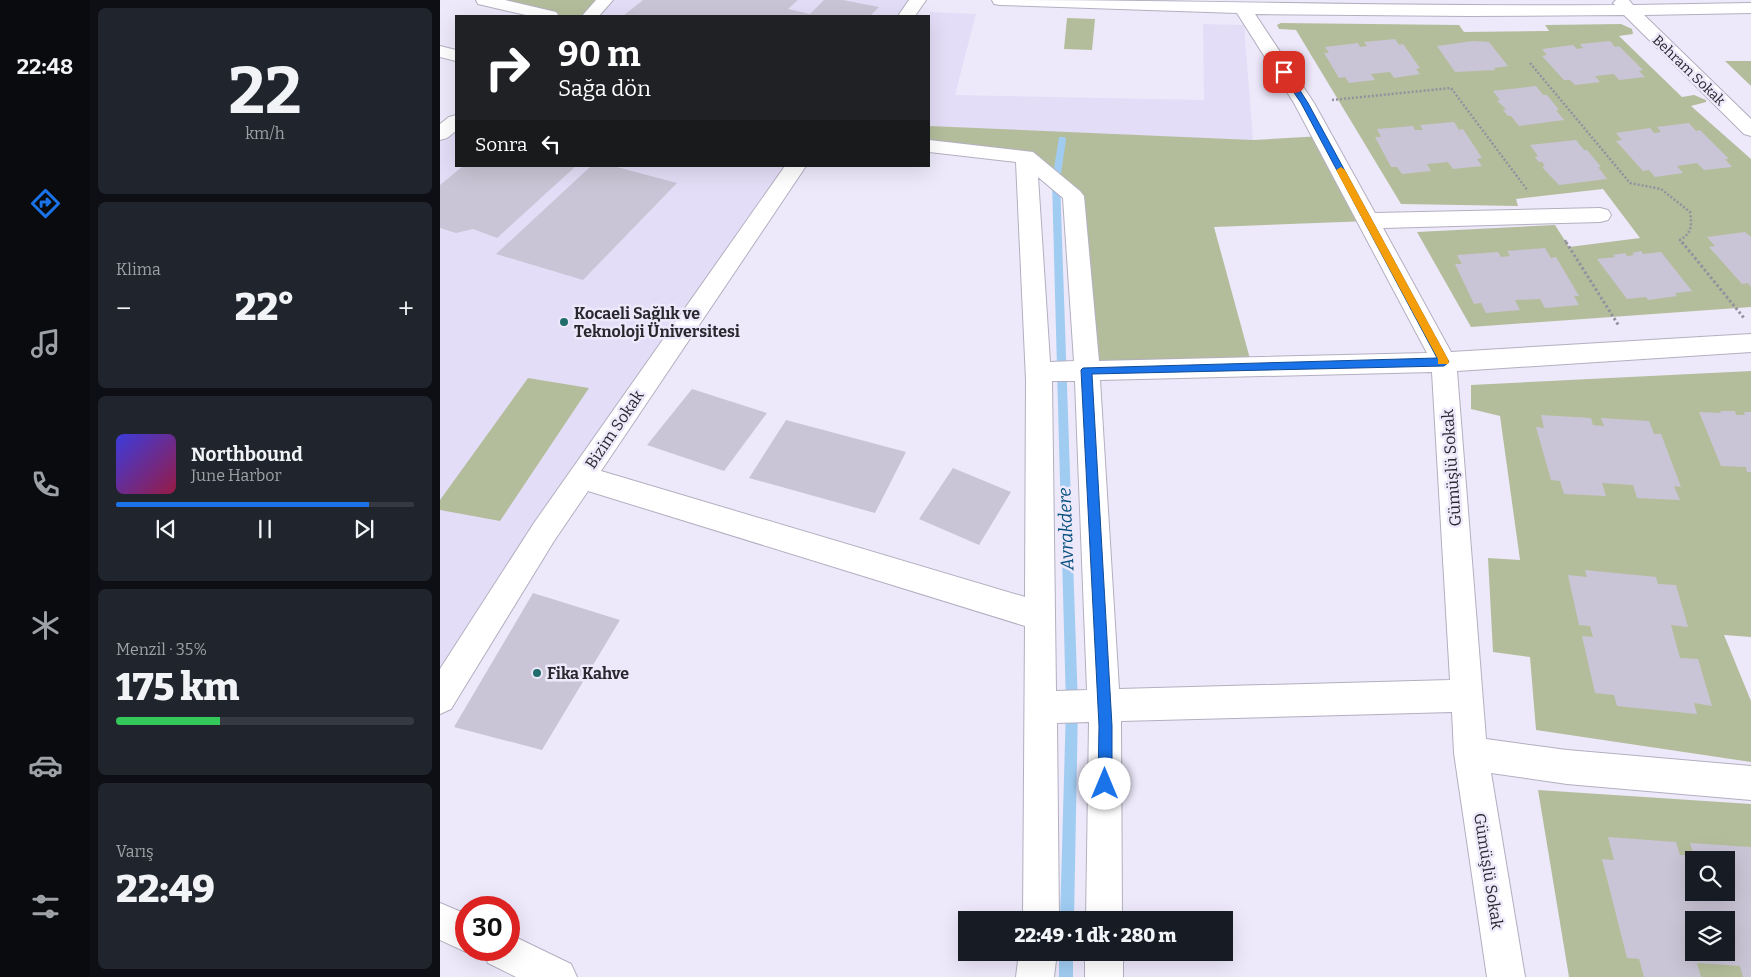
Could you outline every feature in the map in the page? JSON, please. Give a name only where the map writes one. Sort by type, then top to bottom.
[{"type":"street","points":[[484,0],[546,15]]},
{"type":"street","points":[[591,15],[605,0]]},
{"type":"street","points":[[907,15],[918,0]]},
{"type":"street","points":[[1000,0],[1260,6],[1624,5],[1751,8]]},
{"type":"street","name":"Behram Sokak","points":[[1624,5],[1751,130]]},
{"type":"street","name":"Gümüşlü Sokak","points":[[1260,6],[1304,103],[1444,362],[1471,753],[1506,977]]},
{"type":"street","points":[[440,51],[455,56]]},
{"type":"street","points":[[930,146],[1026,157],[1074,196],[1086,370],[1104,705],[1104,911]]},
{"type":"street","points":[[1026,157],[1038,372],[1041,911]]},
{"type":"street","name":"Bizim Sokak","points":[[440,698],[544,532],[795,167]]},
{"type":"street","points":[[1369,221],[1600,215]]},
{"type":"street","points":[[1038,372],[1444,362],[1633,350],[1749,332]]},
{"type":"street","points":[[582,477],[1040,616]]},
{"type":"street","points":[[1041,707],[1467,696]]},
{"type":"street","points":[[1471,753],[1567,767],[1751,783]]},
{"type":"street","points":[[440,921],[455,928]]},
{"type":"street","points":[[520,959],[558,977]]},
{"type":"street","points":[[1035,977],[1037,961]]},
{"type":"street","points":[[1104,961],[1104,977]]},
{"type":"path","points":[[1530,63],[1630,183],[1660,189],[1690,212],[1692,224],[1688,235],[1680,240],[1749,332]]},
{"type":"path","points":[[1304,103],[1451,88],[1532,197]]},
{"type":"path","points":[[1550,216],[1633,350]]},
{"type":"shaded area","points":[[605,0],[918,0],[906,15],[591,15]]},
{"type":"shaded area","points":[[930,12],[976,14],[955,95],[1204,100],[1203,24],[1244,25],[1253,140],[930,138]]},
{"type":"shaded area","name":"Kocaeli Sağlık ve Teknoloji Üniversitesi","points":[[455,123],[455,167],[795,167],[440,698],[440,134]]},
{"type":"green space","points":[[484,0],[605,0],[591,15],[546,15]]},
{"type":"green space","points":[[1067,18],[1095,19],[1092,50],[1064,49]]},
{"type":"green space","points":[[1281,23],[1459,25],[1464,32],[1549,31],[1545,25],[1621,24],[1632,29],[1633,34],[1619,36],[1682,97],[1694,95],[1706,100],[1706,102],[1691,106],[1751,159],[1751,307],[1471,327],[1417,232],[1555,225],[1569,247],[1640,238],[1603,189],[1516,199],[1518,206],[1401,204],[1296,30],[1279,29],[1277,25]]},
{"type":"green space","points":[[1725,61],[1751,61],[1751,86]]},
{"type":"green space","points":[[930,126],[1253,140],[1322,136],[1369,221],[1214,227],[1252,366],[1087,370],[1073,196],[1026,157],[930,146]]},
{"type":"green space","points":[[1751,371],[1751,637],[1724,635],[1751,701],[1751,762],[1536,730],[1530,657],[1493,652],[1488,558],[1520,560],[1500,416],[1471,409],[1471,385]]},
{"type":"green space","points":[[528,378],[589,388],[500,521],[440,510],[440,500]]},
{"type":"green space","points":[[1538,790],[1751,804],[1751,977],[1569,977]]},
{"type":"building","points":[[643,0],[798,0],[788,9],[810,14],[824,0],[843,0],[879,7],[871,15],[624,15]]},
{"type":"building","points":[[1395,39],[1399,45],[1403,44],[1420,68],[1416,69],[1420,74],[1394,78],[1390,72],[1371,74],[1375,80],[1349,83],[1345,77],[1339,78],[1324,53],[1329,53],[1325,47],[1358,43],[1360,47],[1367,46],[1364,42]]},
{"type":"building","points":[[1473,41],[1489,42],[1508,66],[1494,68],[1495,70],[1455,72],[1437,46]]},
{"type":"building","points":[[1610,41],[1615,47],[1619,46],[1643,70],[1639,71],[1645,77],[1619,80],[1614,74],[1595,76],[1600,82],[1575,85],[1570,80],[1564,80],[1542,56],[1547,55],[1542,49],[1573,45],[1577,49],[1583,48],[1580,44]]},
{"type":"building","points":[[1536,86],[1543,95],[1547,95],[1564,120],[1519,126],[1503,110],[1506,109],[1497,101],[1500,100],[1493,91]]},
{"type":"building","points":[[1454,122],[1459,130],[1463,129],[1482,158],[1477,159],[1482,166],[1453,169],[1448,162],[1427,164],[1431,171],[1402,174],[1397,167],[1391,167],[1375,137],[1381,137],[1377,129],[1413,126],[1415,130],[1423,130],[1420,125]]},
{"type":"building","points":[[1689,123],[1696,131],[1700,130],[1729,159],[1725,159],[1732,167],[1704,170],[1697,163],[1677,166],[1683,173],[1655,177],[1649,170],[1643,171],[1616,141],[1622,140],[1616,133],[1650,128],[1654,133],[1661,132],[1657,127]]},
{"type":"building","points":[[1576,140],[1601,167],[1598,167],[1607,179],[1559,185],[1542,167],[1545,166],[1535,157],[1538,156],[1530,145]]},
{"type":"building","points":[[462,167],[575,167],[497,238],[473,229],[456,233],[440,228],[440,185]]},
{"type":"building","points":[[590,167],[617,167],[677,183],[583,280],[496,254]]},
{"type":"building","points":[[1745,232],[1751,237],[1751,287],[1748,283],[1742,284],[1709,247],[1715,246],[1707,237]]},
{"type":"building","points":[[1545,248],[1551,258],[1556,257],[1579,296],[1574,296],[1579,305],[1545,308],[1540,299],[1515,300],[1520,310],[1486,313],[1481,303],[1474,304],[1455,264],[1462,264],[1457,255],[1498,252],[1501,257],[1510,256],[1507,251]]},
{"type":"building","points":[[1641,251],[1643,254],[1661,252],[1692,291],[1675,293],[1677,296],[1648,300],[1646,297],[1627,299],[1597,259],[1615,257],[1613,255],[1625,253],[1627,256],[1634,255],[1632,253]]},
{"type":"building","points":[[692,389],[767,413],[724,471],[647,445]]},
{"type":"building","points":[[1720,411],[1735,411],[1736,415],[1745,415],[1744,412],[1751,412],[1751,472],[1747,472],[1746,467],[1721,466],[1699,412],[1721,413]]},
{"type":"building","points":[[1541,415],[1591,418],[1593,425],[1604,426],[1601,418],[1649,421],[1654,434],[1661,434],[1681,487],[1674,486],[1680,500],[1637,498],[1633,485],[1602,483],[1606,496],[1564,494],[1560,481],[1551,480],[1536,427],[1544,428]]},
{"type":"building","points":[[786,420],[906,452],[875,513],[749,478]]},
{"type":"building","points":[[953,468],[1011,492],[979,545],[919,519]]},
{"type":"building","points":[[1585,570],[1656,577],[1658,584],[1676,585],[1688,627],[1671,625],[1680,658],[1698,659],[1712,706],[1694,703],[1697,714],[1617,706],[1614,695],[1595,693],[1582,636],[1593,637],[1590,626],[1579,625],[1568,575],[1587,577]]},
{"type":"building","name":"Fika Kahve","points":[[533,593],[620,620],[542,750],[454,727]]},
{"type":"building","points":[[1608,837],[1676,842],[1680,855],[1685,855],[1685,901],[1735,901],[1735,851],[1692,851],[1690,843],[1751,847],[1751,977],[1743,977],[1740,966],[1697,963],[1701,977],[1644,977],[1639,959],[1627,958],[1602,859],[1614,860]]},
{"type":"waterway","name":"Avrakdere","points":[[1062,139],[1056,181],[1072,706],[1067,911]]},
{"type":"waterway","name":"Avrakdere","points":[[1066,961],[1066,977]]},
{"type":"slow traffic","points":[[1341,170],[1444,362],[1441,362]]},
{"type":"place","name":"Kocaeli Sağlık ve Teknoloji Üniversitesi","points":[[564,322]]},
{"type":"place","name":"Fika Kahve","points":[[537,673]]},
{"type":"route","points":[[1105,784],[1105,726],[1086,370],[1444,362],[1304,103],[1284,72]]}]
